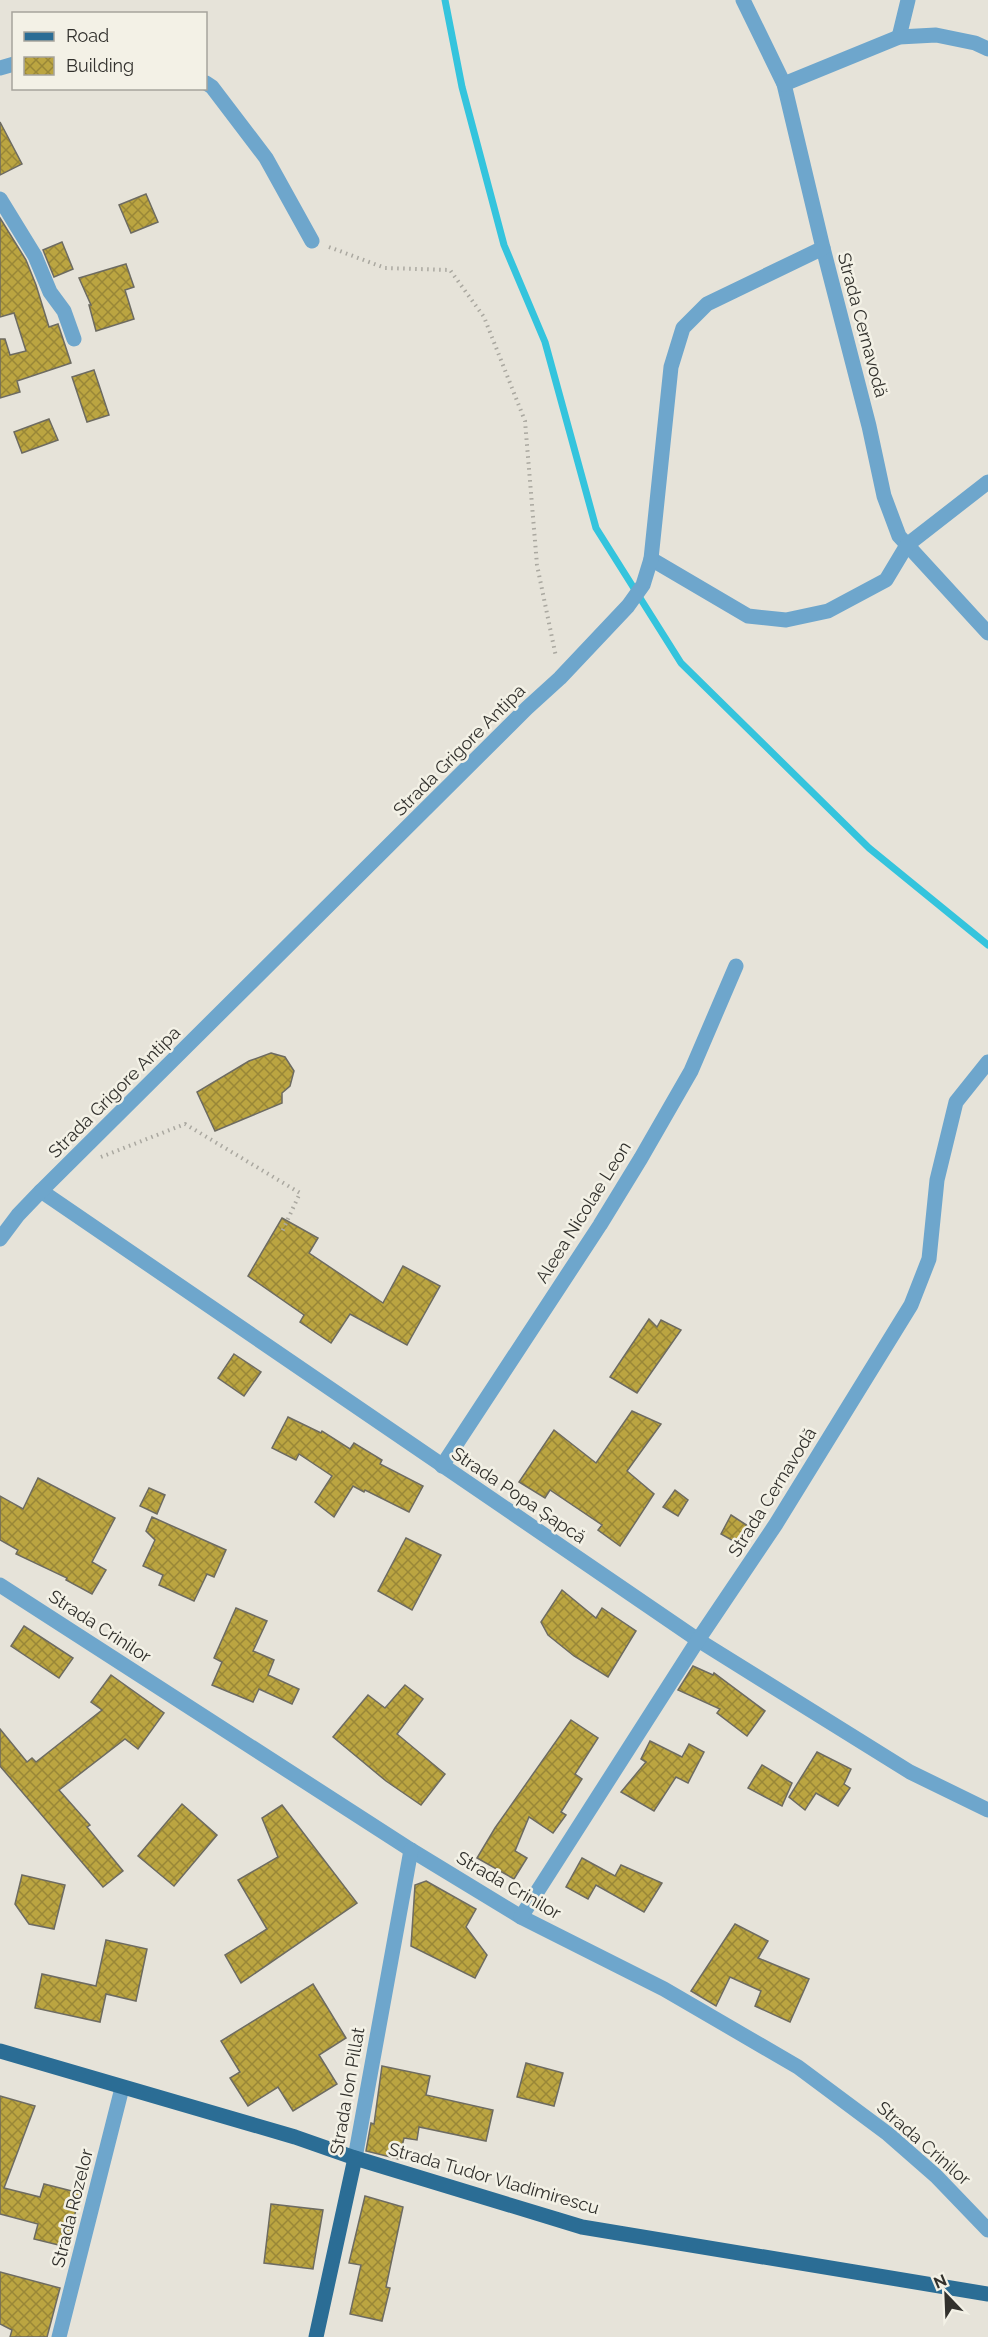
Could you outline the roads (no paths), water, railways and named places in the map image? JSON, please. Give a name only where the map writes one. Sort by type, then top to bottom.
[{"type":"main road","name":"Strada Tudor Vladimirescu","points":[[0,2051],[295,2137],[355,2158],[582,2227],[988,2294]]},
{"type":"main road","name":"Strada Ion Pillat","points":[[316,2337],[355,2158]]},
{"type":"street","name":"Strada Cernavodă","points":[[743,0],[784,84],[869,426],[884,496],[899,536],[988,633]]},
{"type":"street","points":[[898,37],[908,0]]},
{"type":"street","points":[[784,84],[898,37],[936,35],[975,43],[988,50]]},
{"type":"street","points":[[207,84],[212,87],[266,158],[312,241]]},
{"type":"street","points":[[0,199],[35,256],[51,292],[64,311],[74,339]]},
{"type":"street","name":"Strada Grigore Antipa","points":[[0,1239],[18,1215],[41,1191],[527,708],[560,678],[628,606],[643,585],[651,559],[671,367],[683,328],[707,304],[823,248]]},
{"type":"street","points":[[651,559],[748,615],[786,620],[828,611],[886,580],[907,545],[988,482]]},
{"type":"street","name":"Aleea Nicolae Leon","points":[[442,1466],[641,1158],[691,1071],[736,966]]},
{"type":"street","name":"Strada Cernavodă","points":[[521,1917],[698,1640],[776,1524],[911,1305],[929,1259],[937,1180],[956,1102],[988,1062]]},
{"type":"street","name":"Strada Popa Șapcă","points":[[41,1191],[698,1640],[910,1772],[988,1810]]},
{"type":"street","name":"Strada Crinilor","points":[[0,1585],[411,1850],[521,1917],[664,1989],[798,2067],[896,2140],[936,2176],[988,2230]]},
{"type":"street","name":"Strada Ion Pillat","points":[[355,2158],[411,1850]]},
{"type":"street","name":"Strada Rozelor","points":[[59,2337],[122,2088]]},
{"type":"waterway","points":[[445,0],[462,87],[504,245],[545,342],[596,528],[681,663],[869,848],[988,945]]}]
